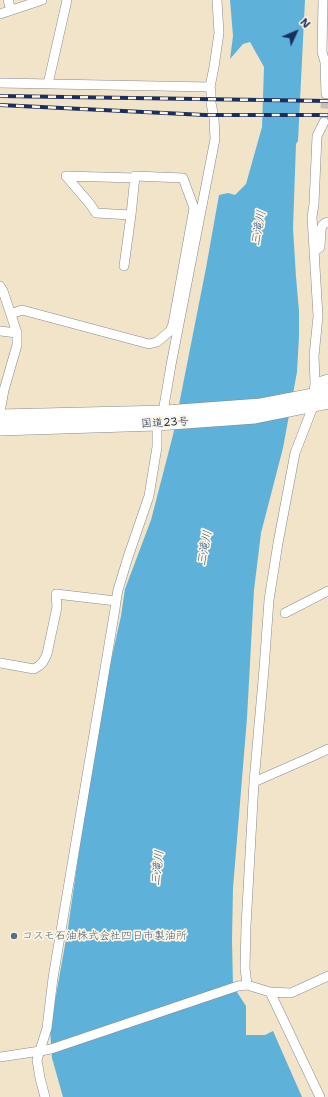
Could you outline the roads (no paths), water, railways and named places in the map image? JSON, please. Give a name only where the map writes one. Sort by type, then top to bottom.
[{"type":"highway","name":"国道23号","points":[[0,416],[162,418],[255,417],[328,390]]},
{"type":"highway","name":"国道23号","points":[[311,397],[328,402]]},
{"type":"highway","name":"国道23号","points":[[0,429],[162,418]]},
{"type":"street","points":[[8,0],[11,10]]},
{"type":"street","points":[[0,14],[42,0]]},
{"type":"street","points":[[48,84],[67,0]]},
{"type":"street","points":[[45,1097],[37,1060],[43,1050],[47,1028],[55,963],[116,601],[128,556],[149,496],[172,357],[215,139],[210,87],[219,33],[217,0]]},
{"type":"street","points":[[323,0],[322,52],[325,62],[326,94]]},
{"type":"street","points":[[0,83],[210,87]]},
{"type":"street","points":[[242,986],[245,968],[254,782],[270,593],[295,453],[311,397],[318,316],[312,218],[317,136],[324,126]]},
{"type":"street","points":[[11,314],[22,310],[150,344],[157,342],[170,331],[173,324],[194,208],[183,178],[66,176],[96,213],[131,215]]},
{"type":"street","points":[[124,266],[135,178]]},
{"type":"street","points":[[314,252],[320,247],[322,226],[328,222]]},
{"type":"street","points":[[0,286],[17,333],[17,345],[4,390],[0,412]]},
{"type":"street","points":[[0,331],[17,333]]},
{"type":"street","points":[[311,397],[328,379]]},
{"type":"street","points":[[285,613],[328,591]]},
{"type":"street","points":[[0,663],[34,669],[43,662],[47,654],[57,607],[56,594],[116,601]]},
{"type":"street","points":[[254,782],[328,749]]},
{"type":"street","points":[[0,1057],[43,1050],[242,986],[270,992],[291,993],[328,976]]},
{"type":"street","points":[[270,992],[320,1097]]},
{"type":"water","name":"三滝川","points":[[230,0],[305,0],[298,141],[296,144],[293,228],[299,311],[297,372],[283,448],[261,533],[254,590],[247,718],[233,888],[232,940],[233,986],[246,1006],[246,1035],[265,1035],[273,1031],[302,1097],[63,1097],[52,1058],[50,1029],[68,928],[98,719],[121,616],[125,589],[151,520],[173,435],[219,195],[228,193],[235,195],[246,184],[262,127],[264,67],[250,42],[243,44],[230,59],[233,36]]},
{"type":"tunnel","points":[[324,122],[326,94]]},
{"type":"railway","points":[[0,96],[328,101]]},
{"type":"railway","points":[[0,105],[205,115],[328,115]]},
{"type":"place","name":"コスモ石油株式会社四日市製油所","points":[[14,936]]}]
